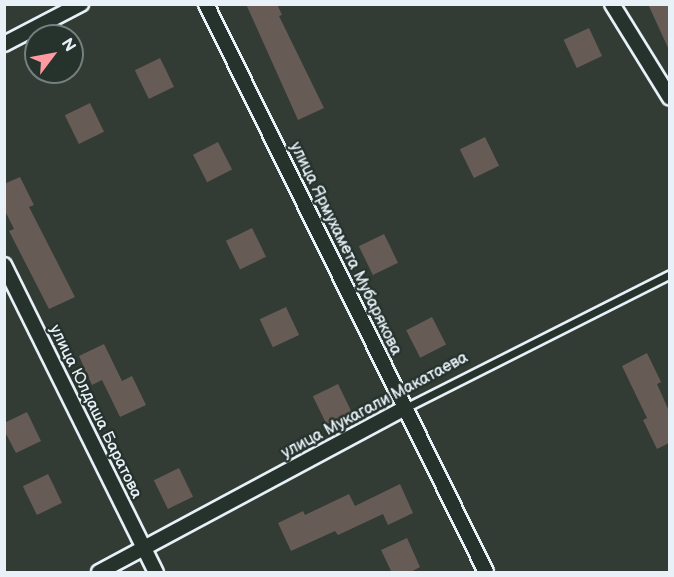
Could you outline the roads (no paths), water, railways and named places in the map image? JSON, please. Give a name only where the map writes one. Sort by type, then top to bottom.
[{"type":"street","points":[[4,44],[81,4]]},
{"type":"street","name":"улица Ярмухамета Мубарякова","points":[[206,4],[486,573]]},
{"type":"street","points":[[612,4],[669,98]]},
{"type":"street","name":"улица Юлдаша Баратова","points":[[4,265],[156,573]]},
{"type":"street","name":"улица Мукагали Макатаева","points":[[99,573],[405,408]]},
{"type":"lane","name":"улица Мукагали Макатаева","points":[[405,408],[669,274]]}]
